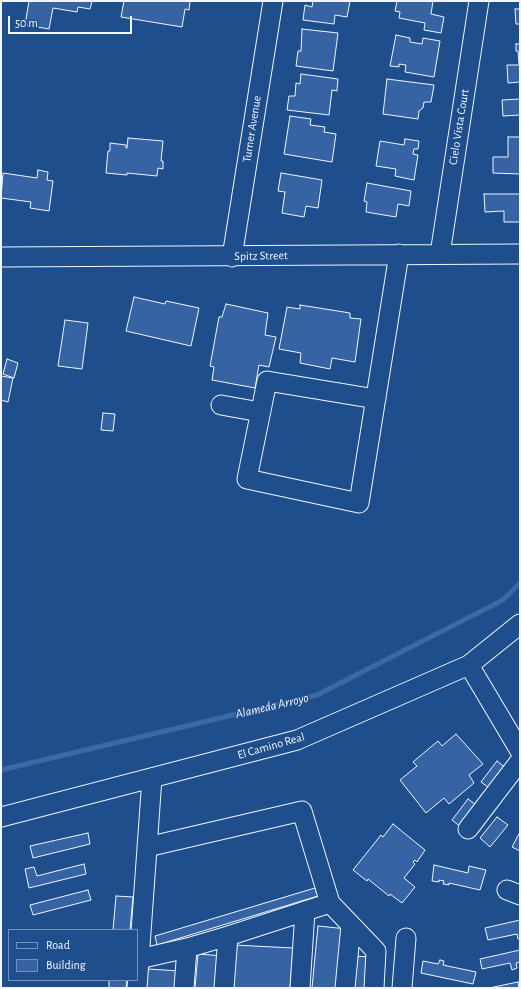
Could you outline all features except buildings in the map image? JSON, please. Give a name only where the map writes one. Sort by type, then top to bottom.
[{"type":"street","name":"Turner Avenue","points":[[232,257],[273,1]]},
{"type":"street","name":"Cielo Vista Court","points":[[440,254],[479,1]]},
{"type":"street","name":"Spitz Street","points":[[1,257],[232,257],[400,254],[520,254]]},
{"type":"street","points":[[376,399],[267,381],[247,479],[359,503],[400,254]]},
{"type":"street","points":[[221,405],[260,412]]},
{"type":"street","name":"El Camino Real","points":[[1,817],[297,740],[469,665],[520,624]]},
{"type":"street","points":[[469,665],[520,751]]},
{"type":"street","points":[[468,829],[520,761]]},
{"type":"street","points":[[138,974],[152,778]]},
{"type":"street","points":[[147,847],[302,811],[330,903],[376,951],[374,988]]},
{"type":"street","points":[[139,959],[187,948],[228,936],[330,903]]},
{"type":"street","points":[[300,988],[305,911]]},
{"type":"street","points":[[346,988],[351,925]]},
{"type":"street","points":[[224,988],[228,936]]},
{"type":"street","points":[[402,988],[406,938]]},
{"type":"street","points":[[184,988],[187,948]]},
{"type":"waterway","name":"Alameda Arroyo","points":[[1,770],[317,695],[503,600],[520,583]]}]
